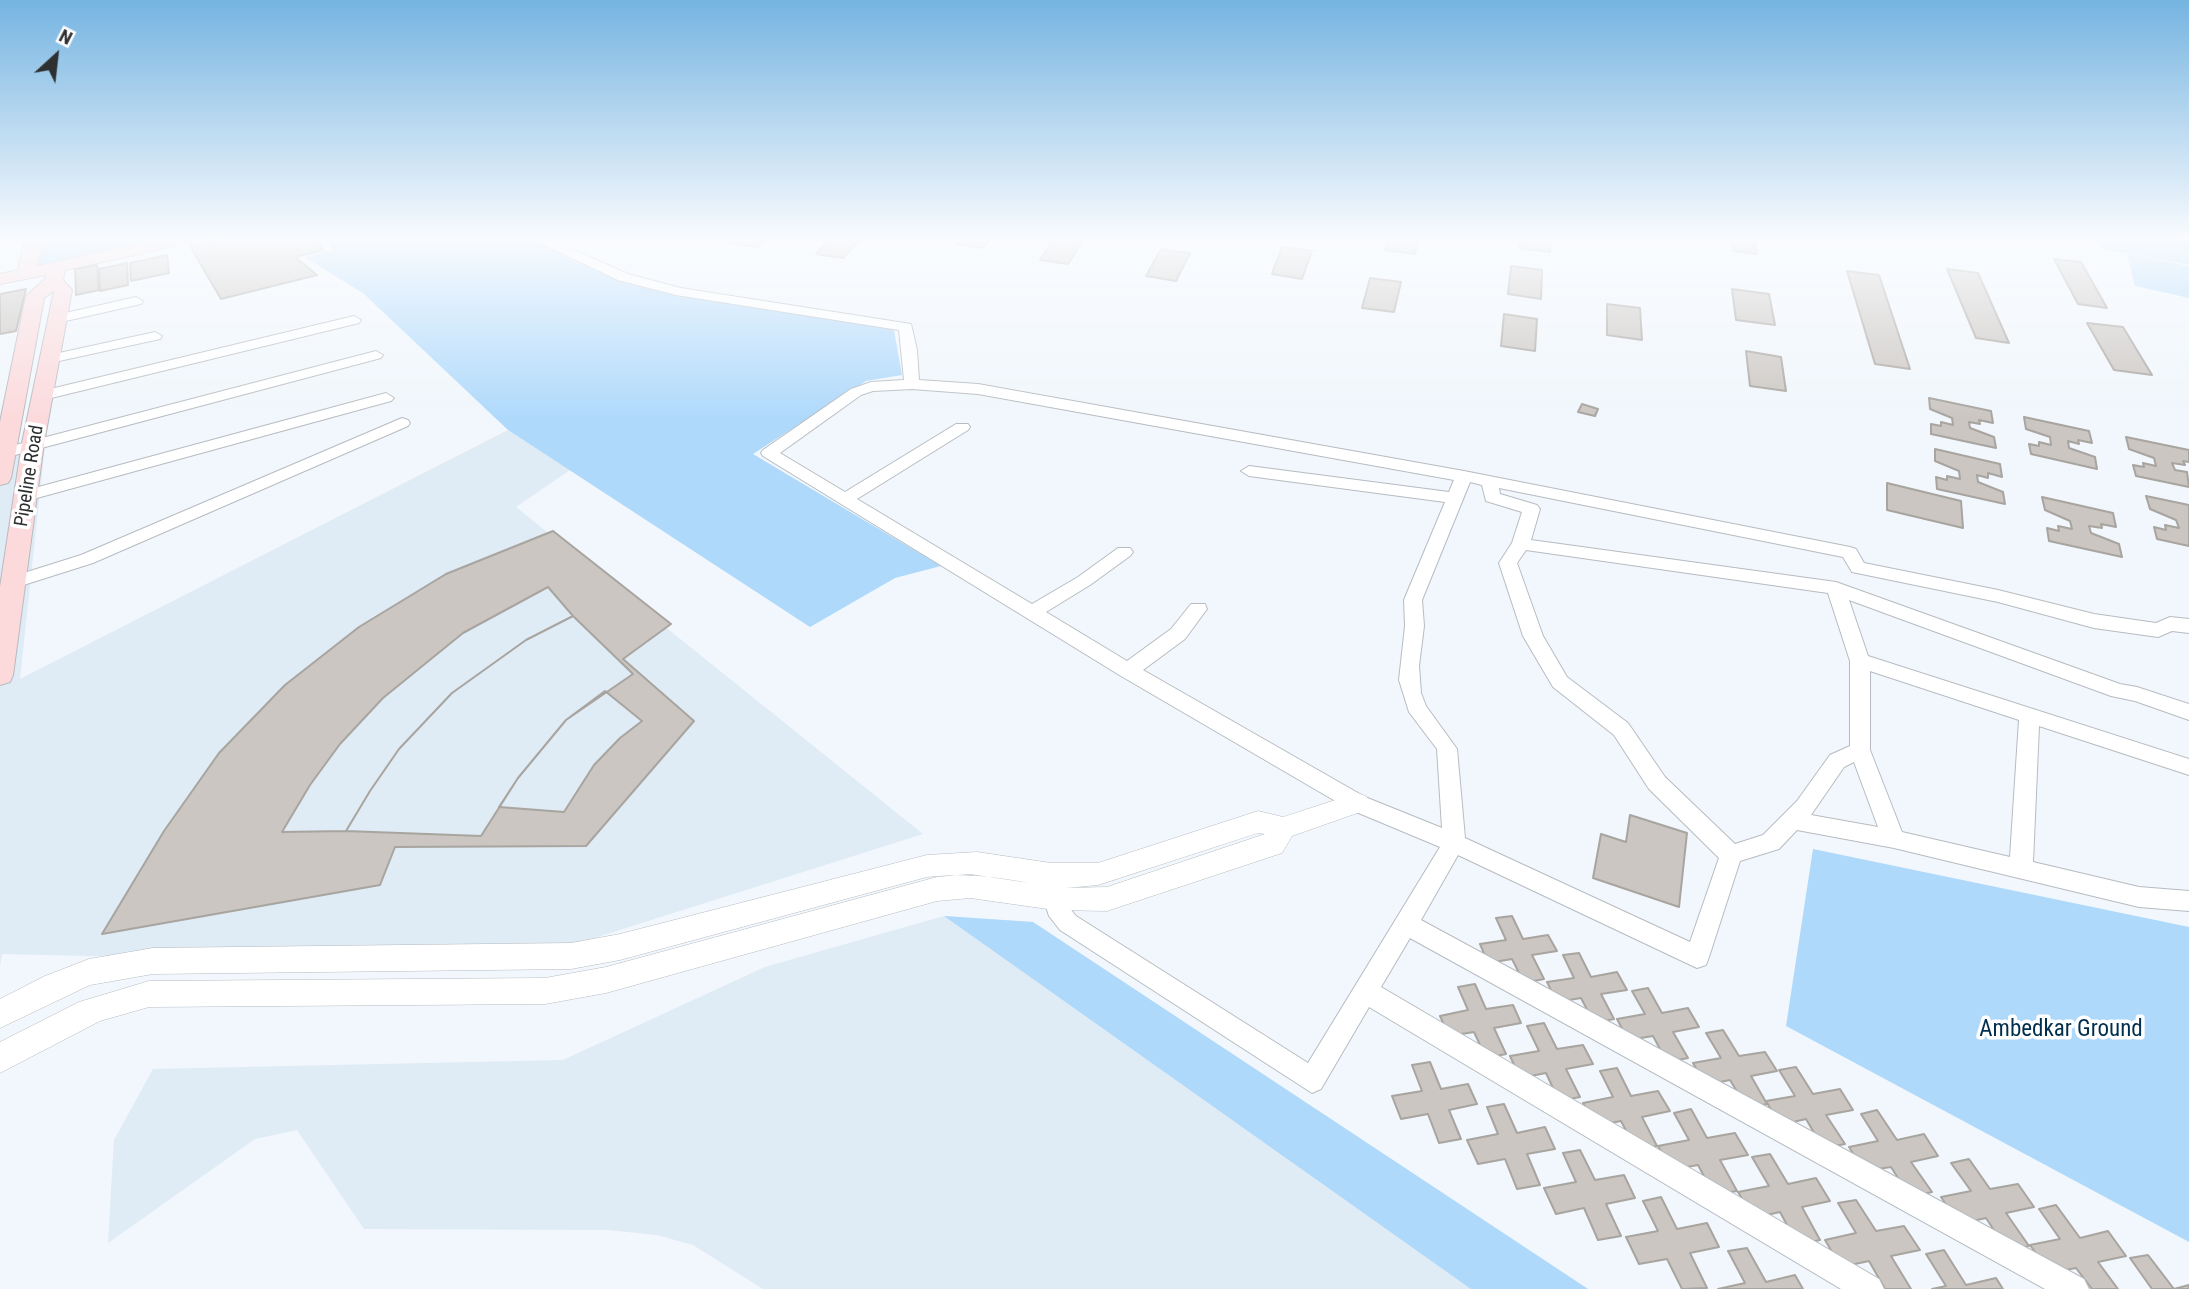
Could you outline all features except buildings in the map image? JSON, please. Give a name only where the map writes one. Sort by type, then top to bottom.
[{"type":"main road","name":"Pipeline Road","points":[[0,478],[35,297]]},
{"type":"main road","name":"Pipeline Road","points":[[0,675],[33,443],[61,297]]},
{"type":"street","points":[[714,297],[905,327],[910,349],[912,384]]},
{"type":"street","points":[[57,318],[136,301]]},
{"type":"street","points":[[43,395],[354,320]]},
{"type":"street","points":[[50,359],[155,336]]},
{"type":"street","points":[[3,453],[376,355]]},
{"type":"street","points":[[1731,855],[1698,957],[1454,843],[1357,803],[1128,671],[769,453],[856,392],[871,387],[912,384],[978,389],[1464,476],[1850,553],[1858,568],[1868,600]]},
{"type":"street","points":[[26,496],[386,398]]},
{"type":"street","points":[[14,582],[87,559],[402,424]]},
{"type":"street","points":[[846,499],[962,427]]},
{"type":"street","points":[[1249,471],[1455,498]]},
{"type":"street","points":[[1055,889],[1057,909],[1068,922],[1312,1080],[1454,843],[1447,749],[1442,738],[1429,728],[1415,705],[1408,668],[1416,612],[1413,600],[1464,476]]},
{"type":"street","points":[[1490,481],[1492,497],[1531,509],[1521,544],[1508,563],[1533,636],[1560,682],[1621,729],[1657,783],[1731,855]]},
{"type":"street","points":[[1521,544],[1836,588],[2118,691],[2137,694],[2189,712]]},
{"type":"street","points":[[1032,612],[1084,581],[1124,552]]},
{"type":"street","points":[[1858,568],[1998,596],[2094,621],[2158,630],[2170,624],[2189,626]]},
{"type":"street","points":[[1836,588],[1860,661],[1860,750],[1895,839]]},
{"type":"street","points":[[1128,671],[1178,634],[1198,609]]},
{"type":"street","points":[[1860,661],[2189,767]]},
{"type":"street","points":[[2021,869],[2029,716]]},
{"type":"street","points":[[1731,855],[1771,842],[1805,807],[1837,761],[1860,750]]},
{"type":"street","points":[[0,1058],[77,1015],[115,1000],[149,994],[545,991],[606,980],[937,889],[967,886],[1055,889],[1076,878],[1098,874],[1258,822],[1283,828],[1357,803]]},
{"type":"street","points":[[1791,820],[1895,839],[2139,897],[2189,901]]},
{"type":"street","points":[[0,1014],[55,985],[116,966],[183,960],[571,956],[620,947],[927,866],[980,863],[1055,889]]},
{"type":"street","points":[[1405,923],[2074,1289]]},
{"type":"street","points":[[1365,991],[1869,1289]]},
{"type":"shaded area","points":[[508,430],[570,470],[516,507],[923,834],[544,954],[177,958],[2,954],[0,966],[0,450],[46,436],[20,679]]},
{"type":"shaded area","points":[[944,916],[1033,922],[1588,1289],[763,1289],[693,1245],[657,1235],[608,1230],[364,1229],[297,1130],[255,1139],[108,1243],[114,1140],[153,1069],[563,1060],[765,967]]},
{"type":"green space","points":[[367,297],[693,297],[894,330],[902,375],[866,381],[753,454],[941,566],[895,578],[810,627],[508,430]]},
{"type":"green space","name":"Ambedkar Ground","points":[[1813,849],[2189,927],[2189,1242],[1786,1026]]},
{"type":"green space","points":[[944,916],[1033,922],[1588,1289],[1471,1289]]}]
